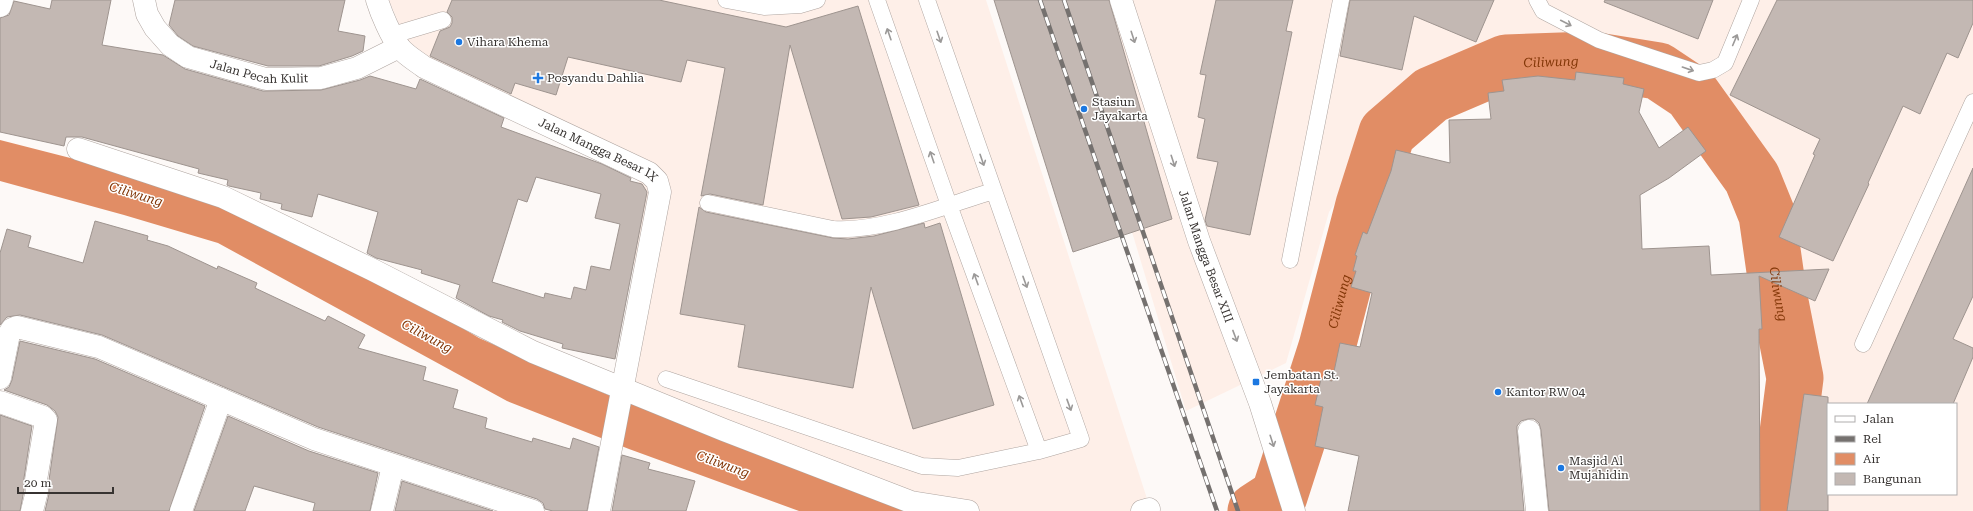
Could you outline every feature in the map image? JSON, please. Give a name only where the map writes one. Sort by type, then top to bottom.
[{"type":"street","points":[[0,6],[2,0]]},
{"type":"street","name":"Jalan Pecah Kulit","points":[[144,0],[147,14],[155,28],[170,45],[188,57],[266,79],[321,78],[357,68],[396,41]]},
{"type":"street","name":"Jalan Mangga Besar IX","points":[[378,0],[380,9],[396,41],[408,56],[424,67],[649,173],[657,181],[660,192],[608,456],[599,511]]},
{"type":"street","name":"Jalan Mangga Besar XIII","points":[[1122,0],[1199,241],[1260,404],[1294,511]]},
{"type":"street","points":[[78,149],[223,197],[373,270],[533,352],[621,392],[911,502],[968,511]]},
{"type":"street","points":[[0,378],[9,334],[12,328],[17,327],[99,347],[314,440],[533,511]]},
{"type":"street","points":[[181,511],[221,399]]},
{"type":"street","points":[[0,402],[43,417],[46,420],[36,480],[37,491],[32,511]]},
{"type":"street","points":[[1530,431],[1537,511]]},
{"type":"street","points":[[382,511],[393,466]]},
{"type":"lane","points":[[726,0],[764,7],[800,5],[817,0]]},
{"type":"lane","points":[[877,0],[949,205],[1039,451]]},
{"type":"lane","points":[[666,379],[922,466],[958,468],[1039,451],[1081,439],[927,0]]},
{"type":"lane","points":[[1290,260],[1340,0]]},
{"type":"lane","points":[[1537,0],[1543,12],[1599,40],[1699,73],[1713,70],[1725,63],[1751,0]]},
{"type":"lane","points":[[396,41],[443,20]]},
{"type":"lane","points":[[1863,344],[1973,102]]},
{"type":"lane","points":[[708,203],[833,229],[852,230],[877,226],[993,191]]},
{"type":"shaded area","points":[[389,0],[986,0],[1151,511],[923,511],[626,410],[640,157],[438,69],[407,45]]},
{"type":"shaded area","points":[[1062,0],[1973,0],[1973,511],[1784,511],[1804,301],[1705,102],[1581,73],[1408,97],[1329,212],[1286,363],[1186,411]]},
{"type":"water","points":[[0,140],[211,194],[350,261],[479,338],[613,397],[928,511],[799,511],[629,449],[507,401],[218,243],[124,215],[0,181]]},
{"type":"building","points":[[52,0],[111,0],[102,45],[163,55],[185,69],[263,91],[321,90],[370,76],[416,89],[420,79],[504,118],[501,127],[602,164],[631,178],[630,181],[642,184],[647,192],[615,359],[562,348],[563,344],[520,331],[502,322],[503,320],[489,316],[456,298],[460,285],[421,273],[422,270],[376,258],[367,253],[378,212],[318,194],[312,217],[281,209],[282,204],[260,199],[261,193],[229,186],[227,185],[228,180],[198,173],[199,169],[82,137],[66,137],[64,146],[0,132],[0,18],[9,15],[14,1],[50,9]],"holes":[[[536,177],[601,194],[595,218],[620,224],[610,270],[591,266],[586,290],[574,287],[571,299],[545,293],[544,298],[492,282],[518,199],[527,202]]]},
{"type":"building","points":[[175,0],[345,0],[338,31],[365,36],[363,51],[319,66],[268,66],[193,46],[178,36],[169,25]]},
{"type":"building","points":[[452,0],[659,0],[786,27],[858,6],[919,205],[871,217],[842,219],[790,45],[763,205],[710,194],[701,196],[725,68],[687,60],[681,82],[568,57],[556,95],[515,83],[511,94],[430,56],[440,31],[450,27],[452,23],[452,17],[447,12]]},
{"type":"building","name":"Stasiun Jayakarta","points":[[994,0],[1109,0],[1172,219],[1073,252]]},
{"type":"building","points":[[1216,0],[1293,0],[1286,31],[1292,32],[1250,235],[1207,226],[1205,220],[1218,162],[1197,158],[1205,119],[1198,117],[1206,75],[1200,74]]},
{"type":"building","points":[[1350,0],[1494,0],[1476,42],[1414,16],[1402,70],[1340,56]]},
{"type":"building","points":[[1605,0],[1713,0],[1698,39],[1604,2]]},
{"type":"building","points":[[1777,0],[1973,0],[1973,23],[1958,58],[1947,53],[1920,114],[1903,106],[1833,261],[1779,237],[1815,155],[1813,154],[1820,139],[1730,95]]},
{"type":"building","points":[[1576,72],[1624,78],[1623,84],[1644,89],[1639,112],[1659,148],[1688,127],[1706,151],[1669,178],[1640,195],[1642,249],[1709,246],[1711,275],[1829,269],[1815,301],[1759,276],[1762,329],[1759,329],[1760,511],[1549,511],[1541,430],[1539,423],[1534,419],[1528,419],[1521,421],[1517,426],[1524,511],[1348,511],[1359,456],[1315,446],[1323,407],[1315,405],[1321,379],[1332,381],[1340,343],[1360,347],[1372,293],[1351,287],[1356,271],[1353,271],[1357,256],[1355,255],[1363,232],[1367,234],[1391,171],[1396,150],[1450,163],[1449,120],[1491,119],[1488,93],[1504,91],[1502,80],[1538,76],[1575,80]]},
{"type":"building","points":[[1973,168],[1973,296],[1953,339],[1973,348],[1973,357],[1953,403],[1867,403]]},
{"type":"building","points":[[699,207],[706,212],[833,238],[848,239],[874,236],[924,223],[925,228],[940,223],[994,405],[913,429],[871,287],[853,388],[738,367],[745,325],[680,314]]},
{"type":"building","points":[[95,221],[148,236],[147,240],[168,246],[217,269],[218,266],[257,283],[255,288],[325,321],[328,316],[365,335],[358,348],[426,367],[423,380],[458,390],[453,408],[487,418],[485,428],[532,442],[533,438],[570,449],[573,438],[599,447],[587,511],[553,511],[545,509],[543,503],[537,499],[318,427],[102,335],[20,315],[7,317],[0,325],[0,253],[7,229],[31,236],[28,247],[83,263]]},
{"type":"building","points":[[20,341],[95,359],[205,406],[169,511],[45,511],[49,494],[49,480],[58,417],[55,411],[47,405],[4,390],[9,387],[12,380]]},
{"type":"building","points":[[1804,394],[1828,397],[1828,511],[1787,511]]},
{"type":"building","points":[[0,415],[32,426],[20,511],[0,511]]},
{"type":"building","points":[[228,416],[309,451],[378,473],[370,511],[313,511],[315,503],[254,486],[245,511],[194,511]]},
{"type":"building","points":[[622,455],[650,463],[648,469],[695,481],[686,511],[612,511]]},
{"type":"building","points":[[402,481],[493,511],[395,511]]},
{"type":"waterway","name":"Ciliwung","points":[[1256,511],[1279,496],[1327,347],[1364,205],[1387,133],[1431,95],[1506,63],[1590,60],[1658,71],[1691,93],[1752,178],[1767,215],[1778,292],[1795,378],[1778,511]]},
{"type":"railway","points":[[1040,0],[1217,511]]},
{"type":"railway","points":[[1064,0],[1238,511]]},
{"type":"place","name":"Vihara Khema","points":[[459,42]]},
{"type":"place","name":"Posyandu Dahlia","points":[[538,78]]},
{"type":"place","name":"Stasiun Jayakarta","points":[[1084,109]]},
{"type":"place","name":"Jembatan St. Jayakarta","points":[[1256,382]]},
{"type":"place","name":"Kantor RW 04","points":[[1498,392]]},
{"type":"place","name":"Masjid Al Mujahidin","points":[[1561,468]]}]
